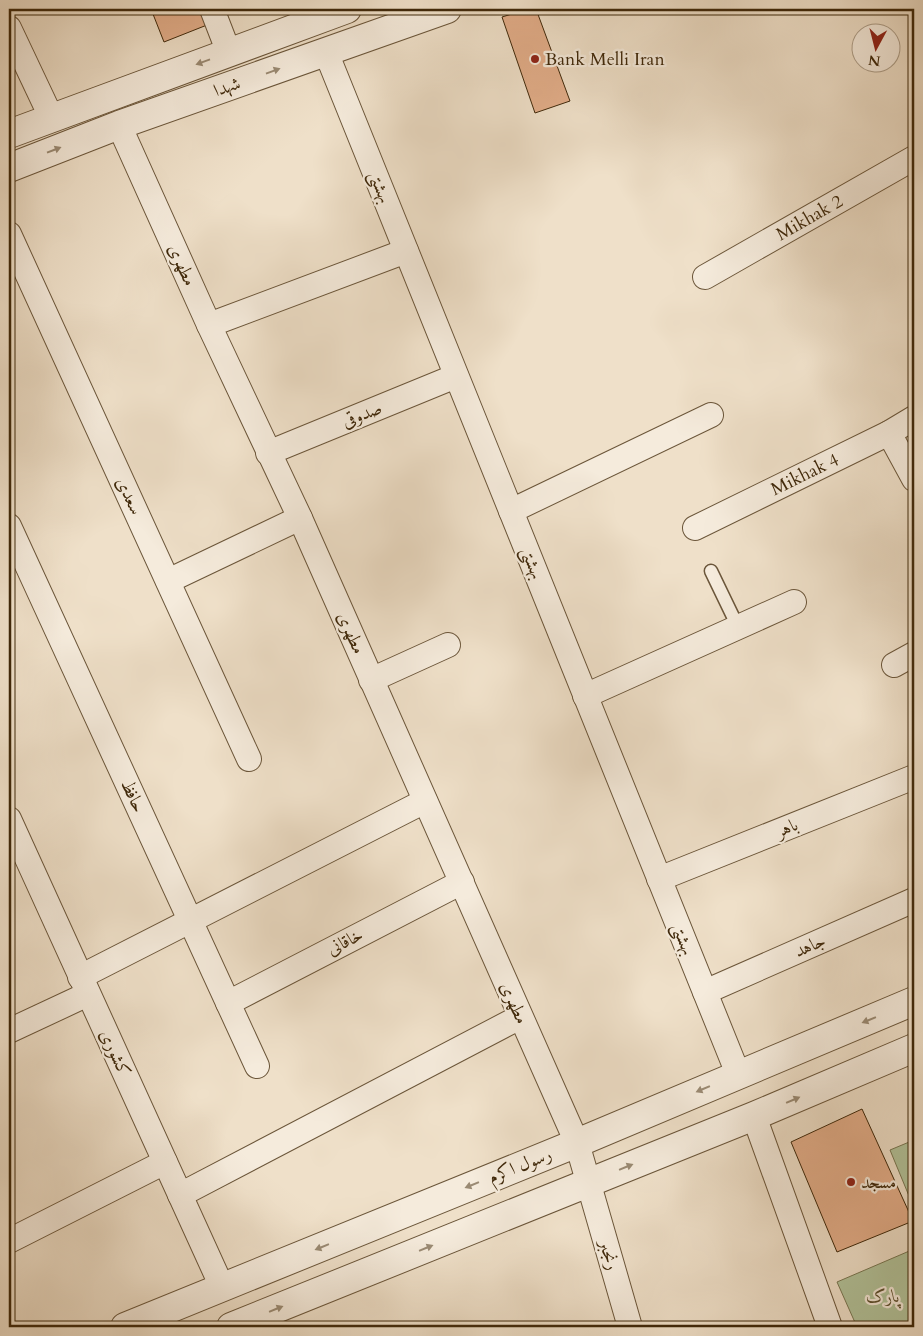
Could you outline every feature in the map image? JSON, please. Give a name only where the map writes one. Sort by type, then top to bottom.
[{"type":"street","points":[[212,9],[230,53]]},
{"type":"street","name":"شهدا","points":[[9,134],[347,9]]},
{"type":"street","name":"شهدا","points":[[9,168],[119,125],[447,9]]},
{"type":"street","points":[[9,28],[52,119]]},
{"type":"street","name":"بهشتی","points":[[326,52],[738,1074]]},
{"type":"street","name":"مطهری","points":[[119,125],[209,325],[300,518],[462,882],[577,1143],[588,1182]]},
{"type":"street","name":"Mikhak 2","points":[[705,277],[914,158]]},
{"type":"street","name":"سعدی","points":[[9,234],[249,759]]},
{"type":"street","points":[[209,325],[406,251]]},
{"type":"street","name":"صدوقی","points":[[268,453],[456,376]]},
{"type":"street","points":[[511,511],[712,415]]},
{"type":"street","name":"Mikhak 4","points":[[695,528],[889,433],[914,418]]},
{"type":"street","points":[[889,433],[914,479]]},
{"type":"street","points":[[168,581],[300,518]]},
{"type":"street","name":"حافظ","points":[[9,526],[257,1066]]},
{"type":"street","points":[[586,696],[794,602]]},
{"type":"street","points":[[371,680],[448,645]]},
{"type":"street","points":[[894,665],[914,654]]},
{"type":"street","name":"باهر","points":[[659,879],[914,778]]},
{"type":"street","points":[[9,1030],[191,922],[426,801]]},
{"type":"street","name":"کشوری","points":[[12,833],[222,1287]]},
{"type":"street","name":"خاقانی","points":[[228,1002],[462,882]]},
{"type":"street","name":"جاهد","points":[[705,992],[914,900]]},
{"type":"street","name":"رسول اکرم","points":[[125,1327],[577,1143],[914,1001]]},
{"type":"street","points":[[180,1195],[520,1017]]},
{"type":"street","points":[[231,1327],[754,1116],[914,1048]]},
{"type":"street","points":[[754,1116],[830,1327]]},
{"type":"street","points":[[9,1241],[165,1162]]},
{"type":"street","name":"رنجبر","points":[[588,1182],[630,1327]]},
{"type":"lane","points":[[711,571],[738,627]]},
{"type":"green space","points":[[914,1140],[914,1208],[890,1150]]},
{"type":"green space","name":"پارک","points":[[914,1249],[914,1327],[857,1327],[837,1282]]},
{"type":"building","points":[[151,9],[201,9],[207,25],[164,42]]},
{"type":"building","name":"Bank Melli Iran","points":[[528,9],[536,9],[570,101],[535,113],[502,17]]},
{"type":"building","name":"مسجد","points":[[862,1109],[913,1221],[837,1252],[791,1142]]},
{"type":"place","name":"Bank Melli Iran","points":[[535,59]]},
{"type":"place","name":"مسجد","points":[[851,1182]]}]
